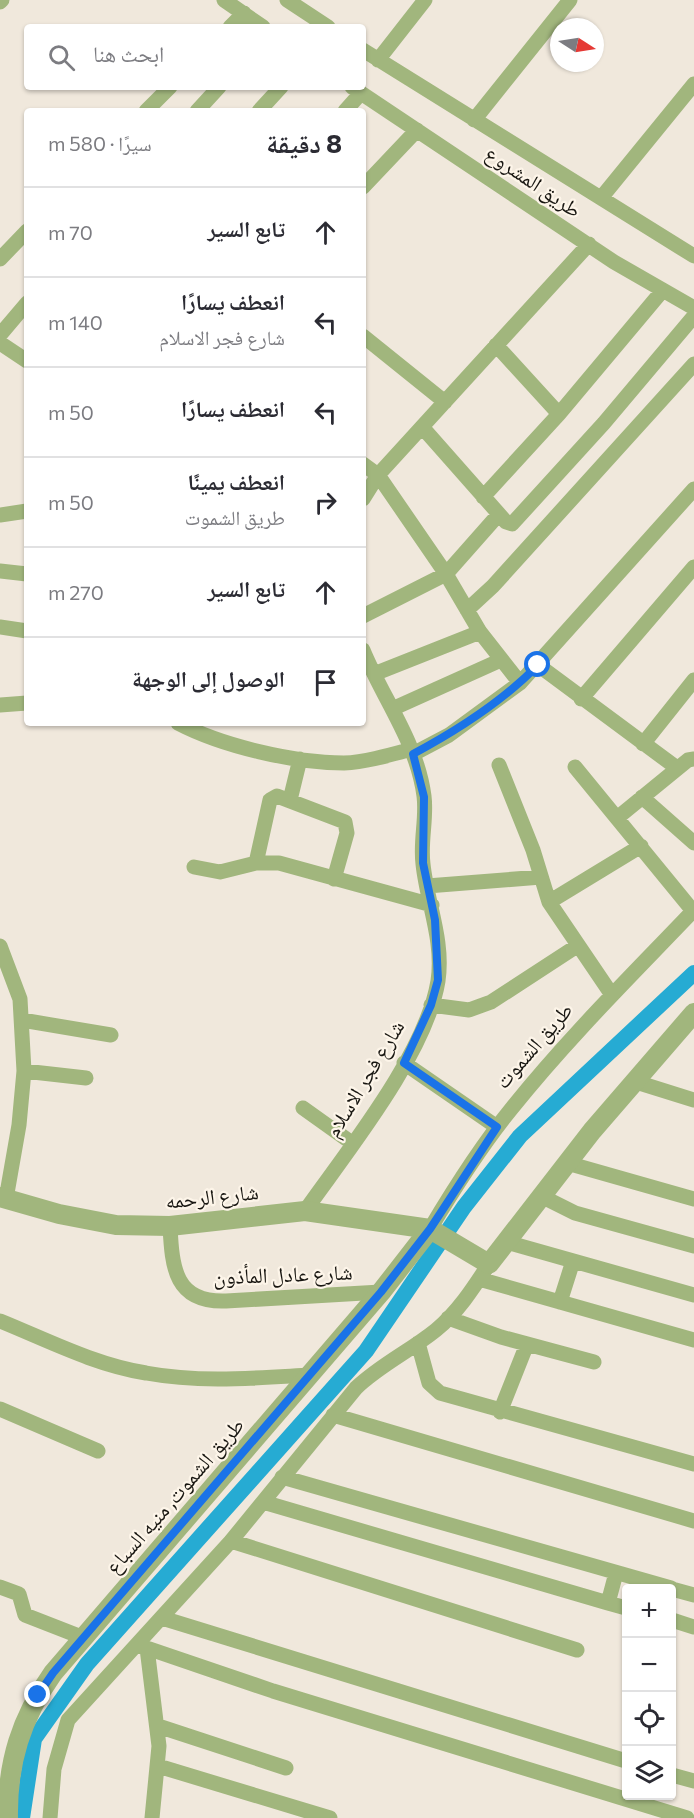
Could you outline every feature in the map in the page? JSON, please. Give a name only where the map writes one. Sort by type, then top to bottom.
[{"type":"street","points":[[224,0],[259,24]]},
{"type":"street","points":[[287,0],[323,24]]},
{"type":"street","points":[[378,60],[425,0]]},
{"type":"street","points":[[474,120],[570,0]]},
{"type":"street","points":[[233,24],[244,13]]},
{"type":"street","name":"طريق المشروع","points":[[366,52],[694,256]]},
{"type":"street","points":[[601,198],[694,84]]},
{"type":"street","points":[[149,108],[167,90]]},
{"type":"street","points":[[199,108],[216,90]]},
{"type":"street","points":[[262,108],[278,90]]},
{"type":"street","points":[[347,108],[357,90]]},
{"type":"street","name":"طريق المشروع","points":[[357,90],[589,244],[694,308]]},
{"type":"street","points":[[366,184],[417,130]]},
{"type":"street","points":[[0,259],[24,234]]},
{"type":"street","points":[[366,494],[378,475],[589,244]]},
{"type":"street","points":[[483,496],[559,414],[663,290]]},
{"type":"street","points":[[24,308],[1,343],[24,359]]},
{"type":"street","points":[[423,428],[509,524],[517,520],[694,316]]},
{"type":"street","points":[[366,338],[445,402]]},
{"type":"street","points":[[496,345],[559,414]]},
{"type":"street","points":[[466,610],[492,586],[694,364]]},
{"type":"street","points":[[612,413],[633,431]]},
{"type":"street","points":[[366,466],[378,475],[446,574],[480,632],[520,683]]},
{"type":"street","points":[[185,726],[216,739],[300,759],[346,763],[412,751],[449,735],[520,683],[538,665],[694,489]]},
{"type":"street","points":[[0,515],[24,511]]},
{"type":"street","points":[[366,614],[446,574],[499,514]]},
{"type":"street","points":[[581,699],[694,567]]},
{"type":"street","points":[[0,571],[24,574]]},
{"type":"street","points":[[0,627],[24,631]]},
{"type":"street","points":[[367,662],[480,632]]},
{"type":"street","points":[[392,709],[501,660]]},
{"type":"street","name":"شارع فجر الاسلام","points":[[305,1211],[404,1063],[431,1005],[438,969],[432,905],[423,863],[424,797],[412,751],[367,662]]},
{"type":"street","points":[[538,665],[677,768]]},
{"type":"street","points":[[643,744],[693,685]]},
{"type":"street","points":[[0,705],[24,703]]},
{"type":"street","points":[[291,800],[300,759]]},
{"type":"street","points":[[617,818],[677,768],[688,760],[694,759]]},
{"type":"street","points":[[499,765],[549,902],[612,995]]},
{"type":"street","points":[[575,767],[694,911]]},
{"type":"street","points":[[256,863],[270,800],[277,796],[345,822],[347,833],[334,879]]},
{"type":"street","points":[[642,797],[694,843]]},
{"type":"street","points":[[549,902],[641,846]]},
{"type":"street","points":[[194,867],[220,872],[256,863],[279,863],[432,905]]},
{"type":"street","points":[[427,886],[541,877]]},
{"type":"street","name":"طريق الشموت","points":[[434,1231],[497,1127],[580,1029],[694,911]]},
{"type":"street","points":[[0,946],[20,999],[24,1071],[18,1134],[3,1198]]},
{"type":"street","points":[[431,1005],[469,1010],[491,1002],[577,946]]},
{"type":"street","points":[[50,1818],[54,1769],[68,1720],[142,1647],[162,1618],[231,1541],[333,1415],[371,1374],[418,1343],[448,1318],[633,1081],[694,1013]]},
{"type":"street","points":[[22,1020],[111,1035]]},
{"type":"street","points":[[404,1063],[497,1127]]},
{"type":"street","points":[[24,1071],[86,1078]]},
{"type":"street","points":[[633,1081],[694,1100]]},
{"type":"street","points":[[303,1108],[352,1143]]},
{"type":"street","points":[[567,1163],[694,1199]]},
{"type":"street","points":[[541,1196],[575,1213],[694,1246]]},
{"type":"street","name":"شارع الرحمه","points":[[3,1198],[59,1214],[116,1225],[170,1226],[305,1211],[434,1231]]},
{"type":"street","name":"شارع عادل المأذون","points":[[170,1226],[174,1271],[180,1283],[201,1299],[220,1302],[381,1292]]},
{"type":"street","points":[[434,1231],[467,1251],[484,1271],[560,1302],[694,1340]]},
{"type":"street","name":"طريق الشموت, منيه السباع","points":[[8,1818],[12,1757],[23,1725],[38,1695],[53,1673],[434,1231]]},
{"type":"street","points":[[506,1242],[694,1295]]},
{"type":"street","points":[[560,1302],[573,1261]]},
{"type":"street","points":[[448,1318],[527,1344],[594,1362]]},
{"type":"street","points":[[0,1321],[95,1360],[145,1373],[195,1379],[310,1375]]},
{"type":"street","points":[[418,1343],[433,1389],[457,1400],[694,1464]]},
{"type":"street","points":[[500,1412],[527,1344]]},
{"type":"street","points":[[0,1409],[98,1451]]},
{"type":"street","points":[[333,1415],[694,1521]]},
{"type":"street","points":[[282,1477],[656,1584]]},
{"type":"street","points":[[263,1502],[622,1607]]},
{"type":"street","points":[[231,1541],[577,1650]]},
{"type":"street","points":[[608,1603],[616,1573]]},
{"type":"street","points":[[0,1587],[18,1594],[25,1615],[84,1638]]},
{"type":"street","points":[[676,1590],[694,1595]]},
{"type":"street","points":[[162,1618],[622,1759]]},
{"type":"street","points":[[676,1621],[694,1626]]},
{"type":"street","points":[[142,1647],[158,1726],[158,1766],[152,1818]]},
{"type":"street","points":[[142,1647],[273,1691],[622,1792]]},
{"type":"street","points":[[158,1726],[286,1768]]},
{"type":"street","points":[[158,1766],[330,1818]]},
{"type":"street","points":[[676,1776],[694,1781]]},
{"type":"street","points":[[648,1800],[687,1818]]},
{"type":"waterway","points":[[22,1818],[34,1739],[87,1664],[366,1351],[464,1207],[520,1136],[694,973]]},
{"type":"route","points":[[38,1695],[53,1673],[182,1526],[381,1292],[430,1229],[454,1189],[497,1127],[404,1063],[420,1033],[438,980],[435,920],[423,863],[424,797],[413,754],[466,724],[520,683],[538,665]]}]
